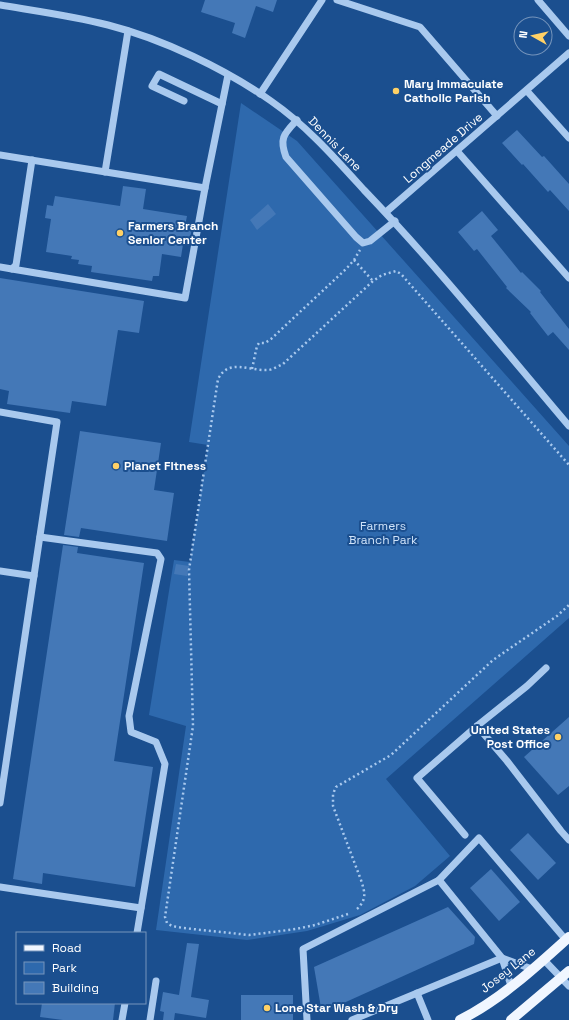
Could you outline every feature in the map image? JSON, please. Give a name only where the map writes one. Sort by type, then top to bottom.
[{"type":"main road","name":"Josey Lane","points":[[460,1020],[511,986],[544,960],[567,939]]},
{"type":"main road","points":[[512,1020],[569,971]]},
{"type":"street","points":[[260,94],[322,0]]},
{"type":"street","points":[[337,0],[420,27],[497,116]]},
{"type":"street","points":[[538,0],[569,36]]},
{"type":"street","name":"Dennis Lane","points":[[0,5],[109,25],[161,42],[228,75],[260,94],[297,120],[395,221],[569,426]]},
{"type":"street","points":[[105,172],[128,32]]},
{"type":"street","name":"Longmeade Drive","points":[[386,212],[569,53]]},
{"type":"street","points":[[184,101],[152,86],[159,74],[222,104]]},
{"type":"street","points":[[0,267],[185,298],[228,75]]},
{"type":"street","points":[[527,90],[569,138]]},
{"type":"street","points":[[297,120],[285,133],[282,146],[286,158],[356,238],[363,243],[370,241],[395,221]]},
{"type":"street","points":[[457,151],[569,278]]},
{"type":"street","points":[[0,155],[205,188]]},
{"type":"street","points":[[12,269],[16,265],[32,160]]},
{"type":"street","points":[[0,412],[58,422],[0,803]]},
{"type":"street","points":[[40,537],[157,553],[161,559],[129,716],[131,732],[156,742],[165,764],[137,932]]},
{"type":"street","points":[[0,571],[34,576]]},
{"type":"street","points":[[465,835],[417,778],[477,726],[527,686],[546,668]]},
{"type":"street","points":[[477,726],[507,761],[569,840]]},
{"type":"street","points":[[307,1020],[303,949],[438,880],[479,838],[567,939]]},
{"type":"street","points":[[438,880],[502,958],[511,986]]},
{"type":"street","points":[[0,886],[141,908]]},
{"type":"street","points":[[352,1020],[502,958],[532,969]]},
{"type":"street","points":[[544,960],[569,986]]},
{"type":"street","points":[[150,1020],[156,981]]},
{"type":"street","points":[[417,993],[428,1020]]},
{"type":"street","points":[[122,1020],[125,1004]]},
{"type":"path","points":[[252,369],[259,343],[265,343],[271,339],[354,260],[373,281]]},
{"type":"path","points":[[349,914],[309,927],[249,935],[172,926],[167,923],[165,917],[193,726],[189,570],[218,379],[222,372],[230,366],[269,370],[282,364],[373,281],[382,275],[396,271],[401,274],[569,465]]},
{"type":"path","points":[[356,911],[364,902],[365,893],[333,806],[333,794],[336,787],[391,755],[493,660],[557,616],[569,605]]},
{"type":"green space","name":"Farmers Branch Park","points":[[241,103],[297,141],[569,446],[569,618],[386,779],[450,856],[415,886],[360,915],[307,931],[247,940],[156,930],[186,726],[149,715],[174,560],[190,562],[208,445],[189,442]]},
{"type":"building","points":[[205,0],[277,0],[273,12],[256,6],[245,38],[232,33],[235,23],[201,12]]},
{"type":"building","points":[[517,130],[542,157],[544,156],[569,184],[569,211],[550,190],[548,192],[502,143]]},
{"type":"building","name":"Farmers Branch Senior Center","points":[[123,186],[146,189],[143,209],[187,216],[185,226],[192,227],[190,240],[184,238],[181,257],[162,254],[159,276],[153,276],[152,281],[91,272],[92,266],[78,264],[79,260],[71,259],[72,256],[46,252],[51,219],[45,218],[47,205],[53,206],[55,196],[120,206]]},
{"type":"building","points":[[268,204],[276,214],[257,230],[250,220]]},
{"type":"building","points":[[482,211],[498,230],[491,236],[521,273],[522,272],[541,291],[540,292],[569,329],[569,350],[553,332],[548,336],[530,313],[531,312],[506,288],[507,287],[477,249],[474,251],[458,232]]},
{"type":"building","points":[[0,278],[144,301],[139,333],[118,330],[106,406],[72,401],[70,413],[7,404],[9,391],[0,389]]},
{"type":"building","name":"Planet Fitness","points":[[80,431],[161,443],[154,490],[174,493],[167,541],[81,528],[79,537],[64,535]]},
{"type":"building","points":[[63,545],[78,547],[77,553],[144,563],[114,761],[153,767],[135,887],[43,873],[42,884],[13,879]]},
{"type":"building","points":[[176,564],[189,566],[187,576],[174,574]]},
{"type":"building","name":"United States Post Office","points":[[569,717],[569,786],[558,795],[524,757]]},
{"type":"building","points":[[528,833],[556,863],[538,880],[510,850]]},
{"type":"building","points":[[491,869],[520,902],[499,921],[470,888]]},
{"type":"building","points":[[448,907],[475,937],[474,944],[326,1011],[321,1008],[314,967]]},
{"type":"building","points":[[187,943],[199,944],[191,997],[209,1000],[206,1018],[175,1013],[174,1020],[163,1020],[164,1012],[160,1011],[163,992],[179,995]]},
{"type":"building","name":"Lone Star Wash & Dry","points":[[241,995],[293,995],[293,1020],[241,1020]]},
{"type":"building","points":[[42,1004],[115,1004],[113,1020],[63,1020],[40,1017]]},
{"type":"place","name":"Mary Immaculate Catholic Parish","points":[[396,91]]},
{"type":"place","name":"Farmers Branch Senior Center","points":[[120,233]]},
{"type":"place","name":"Planet Fitness","points":[[116,466]]},
{"type":"place","name":"United States Post Office","points":[[558,737]]},
{"type":"place","name":"Lone Star Wash & Dry","points":[[267,1008]]}]
